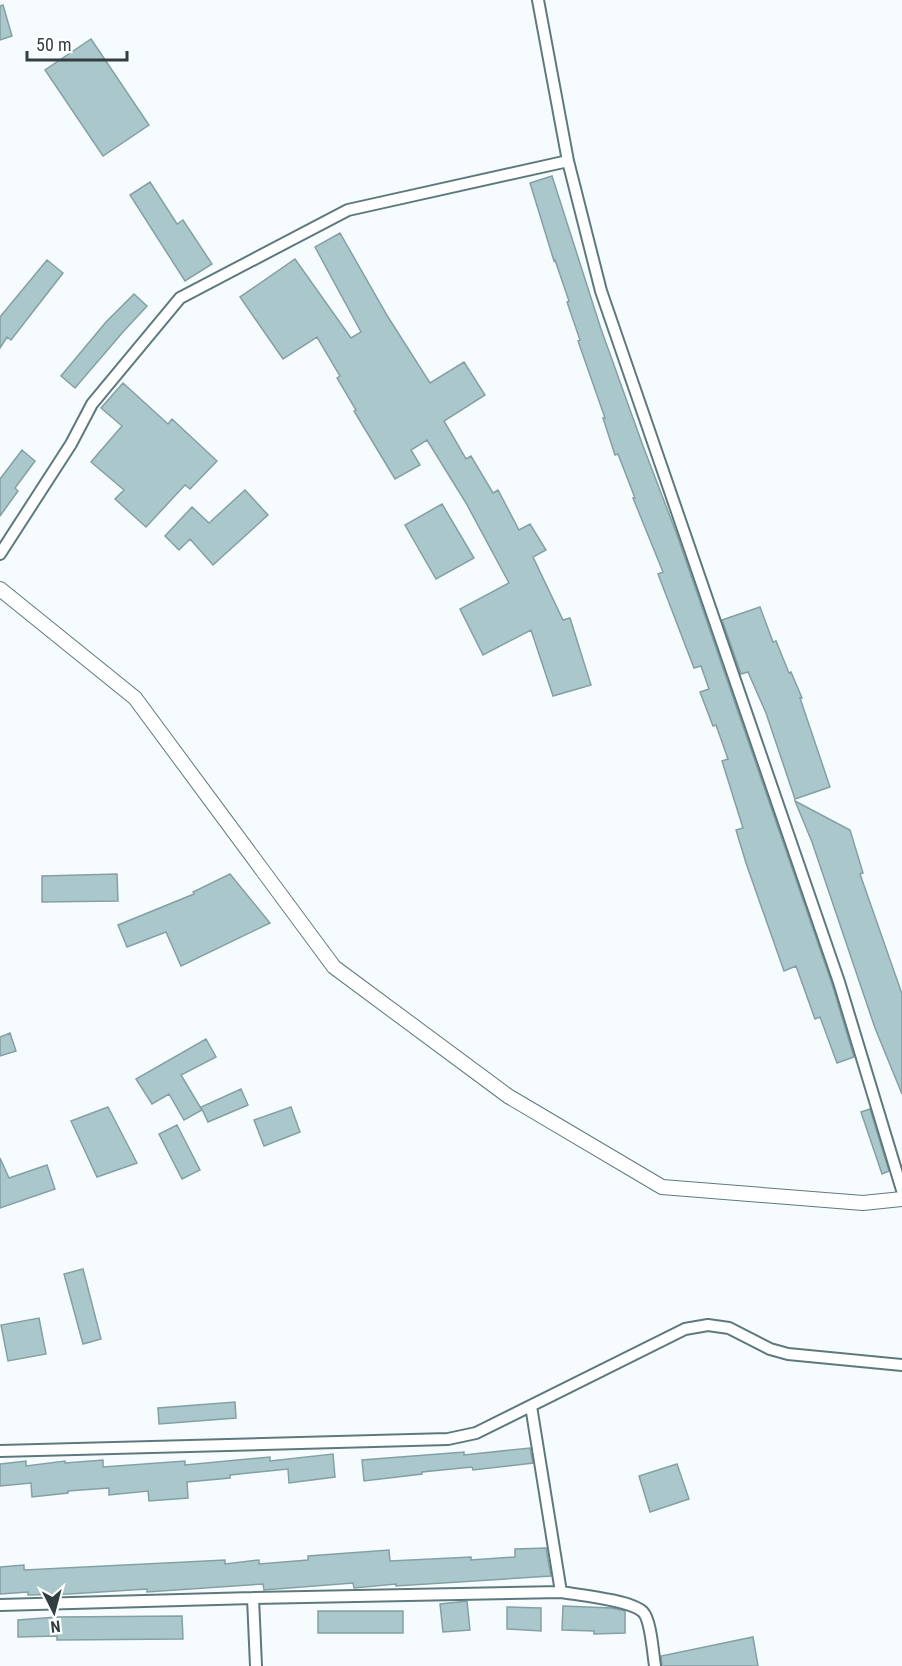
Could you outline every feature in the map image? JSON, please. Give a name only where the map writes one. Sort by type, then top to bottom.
[{"type":"street","points":[[538,0],[568,161],[601,291],[839,982],[902,1190]]},
{"type":"street","points":[[0,554],[71,444],[92,404],[180,298],[348,210],[568,161]]},
{"type":"street","points":[[0,589],[135,698],[334,968],[508,1096],[662,1187],[863,1203],[902,1199]]},
{"type":"street","points":[[0,1451],[448,1439],[476,1433],[685,1329],[708,1325],[729,1328],[770,1349],[789,1354],[902,1365]]},
{"type":"street","points":[[531,1406],[561,1592]]},
{"type":"street","points":[[0,1605],[561,1592],[628,1604],[643,1612],[648,1624],[655,1666]]},
{"type":"street","points":[[253,1598],[256,1666]]},
{"type":"building","points":[[3,5],[12,36],[0,40],[0,6]]},
{"type":"building","points":[[91,39],[149,125],[103,156],[45,70]]},
{"type":"building","points":[[552,176],[601,329],[676,532],[832,984],[854,1057],[837,1063],[820,1017],[815,1019],[796,966],[784,971],[736,830],[743,828],[722,761],[728,759],[716,725],[713,726],[700,692],[709,689],[701,666],[694,668],[658,574],[663,572],[618,454],[615,455],[603,418],[605,418],[578,341],[580,340],[567,302],[569,301],[530,183]]},
{"type":"building","points":[[150,182],[177,224],[183,220],[212,264],[185,281],[130,195]]},
{"type":"building","points":[[340,233],[388,317],[430,383],[464,362],[485,395],[444,421],[466,459],[471,456],[493,493],[498,490],[519,530],[530,524],[546,550],[533,557],[563,620],[570,618],[591,685],[553,696],[531,630],[483,655],[460,609],[509,583],[466,503],[427,440],[411,450],[420,465],[395,479],[354,411],[356,410],[337,378],[340,376],[317,337],[283,359],[240,297],[295,259],[351,338],[361,332],[315,247]]},
{"type":"building","points":[[47,260],[63,273],[11,340],[7,337],[0,348],[0,317]]},
{"type":"building","points":[[134,294],[147,306],[75,388],[61,376],[106,322]]},
{"type":"building","points":[[123,383],[168,424],[172,419],[217,461],[190,489],[185,485],[146,527],[115,499],[124,490],[91,462],[122,426],[101,408]]},
{"type":"building","points":[[22,450],[35,461],[15,488],[18,491],[0,516],[0,479]]},
{"type":"building","points":[[245,490],[268,515],[213,565],[190,539],[179,550],[165,536],[192,507],[209,523]]},
{"type":"building","points":[[442,504],[474,558],[436,579],[405,525]]},
{"type":"building","points":[[760,607],[773,642],[776,641],[802,698],[800,698],[830,787],[795,799],[766,713],[748,672],[741,674],[722,620]]},
{"type":"building","points":[[795,801],[850,830],[863,873],[860,874],[902,994],[902,1094],[875,1028],[812,842]]},
{"type":"building","points":[[117,874],[118,901],[42,902],[42,876]]},
{"type":"building","points":[[230,874],[270,923],[181,966],[166,932],[127,947],[118,925],[194,894],[193,892]]},
{"type":"building","points":[[10,1033],[16,1051],[0,1056],[0,1037]]},
{"type":"building","points":[[206,1039],[216,1057],[181,1075],[202,1110],[184,1120],[169,1094],[152,1104],[136,1079]]},
{"type":"building","points":[[241,1089],[248,1105],[208,1122],[201,1107]]},
{"type":"building","points":[[108,1107],[137,1163],[97,1177],[71,1121]]},
{"type":"building","points":[[291,1107],[300,1132],[264,1146],[254,1120]]},
{"type":"building","points":[[870,1109],[889,1171],[882,1174],[861,1112]]},
{"type":"building","points":[[177,1125],[200,1170],[182,1179],[159,1134]]},
{"type":"building","points":[[0,1158],[9,1178],[47,1165],[55,1189],[0,1208]]},
{"type":"building","points":[[83,1269],[101,1339],[83,1344],[64,1274]]},
{"type":"building","points":[[39,1318],[46,1354],[8,1361],[1,1325]]},
{"type":"building","points":[[235,1402],[236,1418],[159,1424],[158,1408]]},
{"type":"building","points":[[530,1448],[533,1463],[473,1470],[472,1467],[422,1472],[422,1474],[364,1481],[362,1460],[464,1452],[464,1455]]},
{"type":"building","points":[[333,1454],[335,1477],[289,1483],[288,1469],[230,1475],[230,1478],[187,1482],[188,1498],[149,1501],[148,1491],[109,1495],[109,1488],[32,1497],[31,1483],[0,1486],[0,1464],[26,1461],[26,1466],[65,1461],[65,1463],[103,1460],[103,1467],[185,1461],[185,1465],[270,1457],[270,1461]]},
{"type":"building","points":[[677,1464],[689,1499],[650,1512],[639,1476]]},
{"type":"building","points":[[546,1548],[551,1576],[354,1588],[353,1583],[264,1590],[263,1584],[147,1592],[147,1589],[69,1594],[28,1595],[28,1592],[0,1594],[0,1567],[24,1565],[24,1570],[225,1560],[225,1564],[259,1560],[259,1564],[308,1560],[308,1556],[389,1550],[390,1561],[471,1557],[471,1560],[515,1557],[515,1549]]},
{"type":"building","points":[[467,1601],[470,1630],[443,1632],[440,1604]]},
{"type":"building","points":[[563,1606],[612,1608],[625,1611],[625,1633],[594,1634],[594,1631],[562,1630]]},
{"type":"building","points":[[507,1607],[541,1608],[541,1631],[507,1629]]},
{"type":"building","points":[[318,1611],[403,1611],[403,1633],[318,1633]]},
{"type":"building","points":[[182,1616],[183,1639],[57,1640],[57,1636],[18,1637],[18,1620],[57,1617]]},
{"type":"building","points":[[753,1637],[758,1666],[662,1666],[661,1656]]}]
